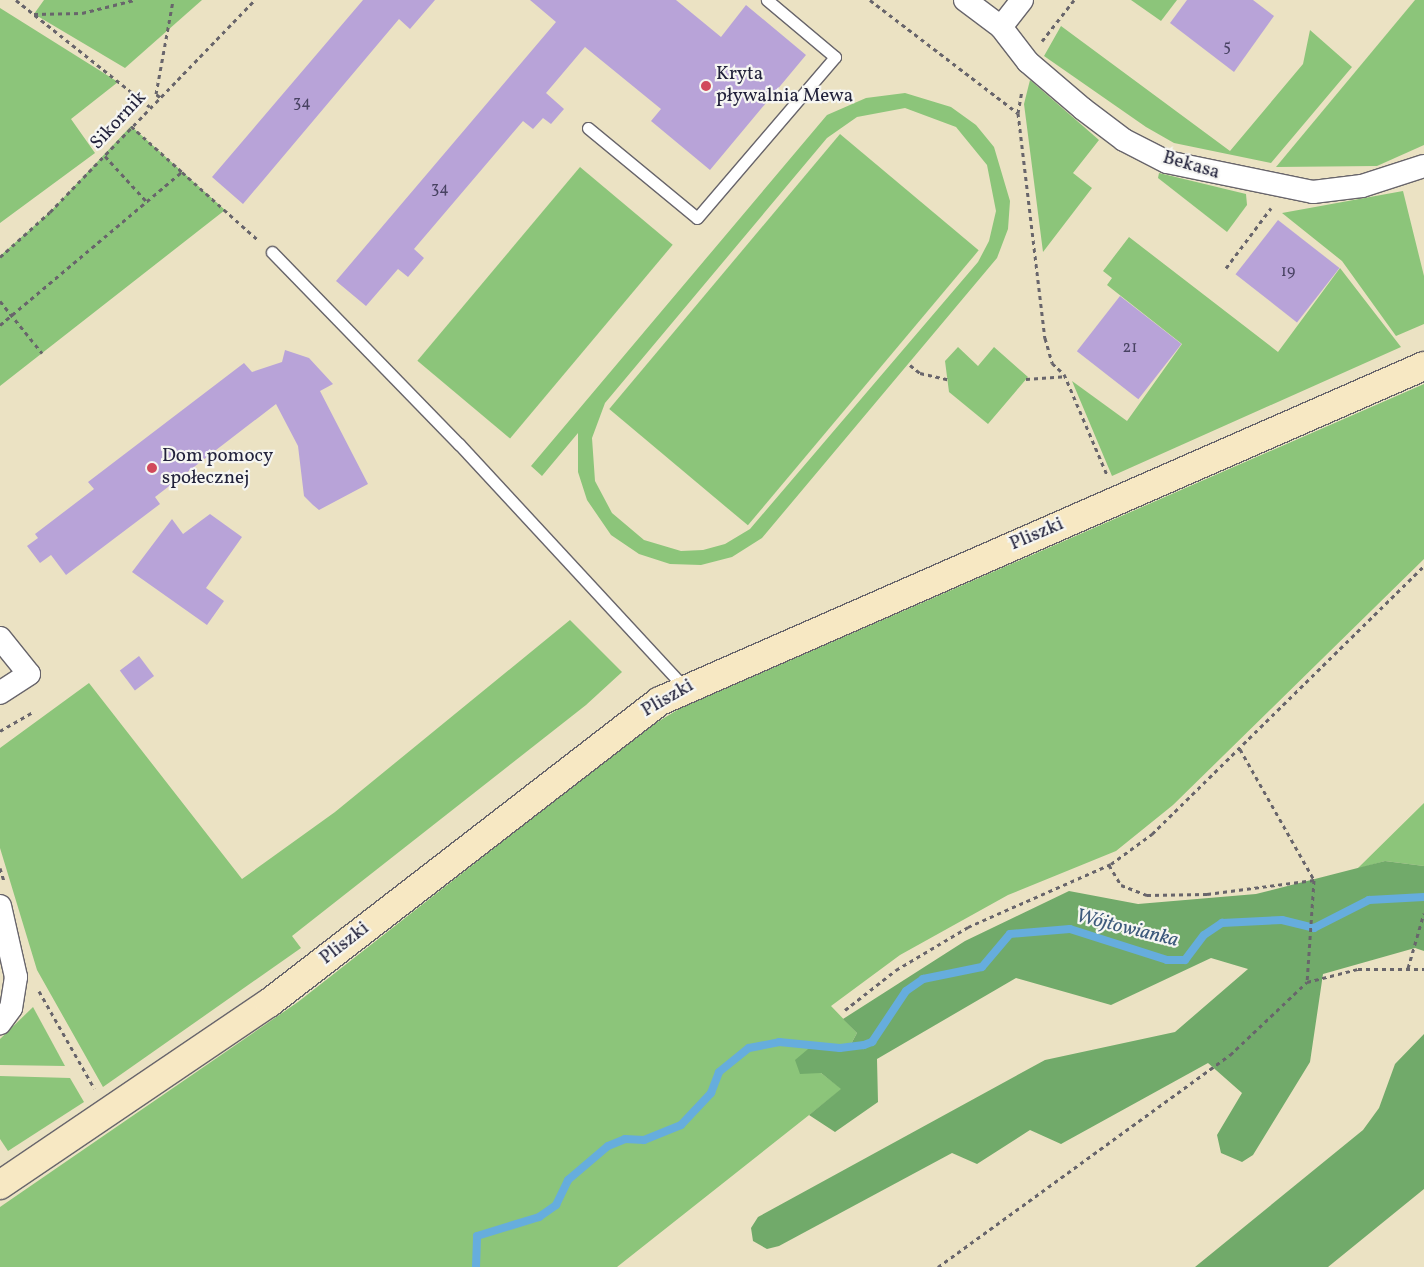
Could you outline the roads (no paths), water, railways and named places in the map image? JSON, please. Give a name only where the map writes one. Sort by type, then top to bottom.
[{"type":"street","name":"Bekasa","points":[[964,0],[1001,27],[1028,62],[1083,109],[1124,140],[1167,162],[1313,192],[1362,186],[1421,170]]},
{"type":"street","points":[[1001,27],[1022,0]]},
{"type":"street","name":"Pliszki","points":[[0,1185],[269,1003],[592,749],[685,688],[1424,366]]},
{"type":"street","points":[[0,638],[29,674],[0,693]]},
{"type":"street","points":[[0,906],[16,977],[11,1008],[0,1023]]},
{"type":"lane","points":[[588,128],[697,218],[835,58],[767,0]]},
{"type":"lane","points":[[272,252],[466,451],[685,688]]},
{"type":"waterway","name":"Wójtowianka","points":[[476,1267],[477,1236],[539,1217],[556,1205],[568,1180],[608,1146],[625,1139],[644,1140],[681,1125],[711,1093],[719,1072],[749,1048],[779,1042],[840,1048],[872,1042],[906,991],[923,979],[982,967],[1010,934],[1070,929],[1167,960],[1185,960],[1204,935],[1222,923],[1282,920],[1314,928],[1369,900],[1424,897]]},
{"type":"place","name":"Kryta pływalnia Mewa","points":[[706,86]]},
{"type":"place","name":"Dom pomocy społecznej","points":[[152,468]]}]
